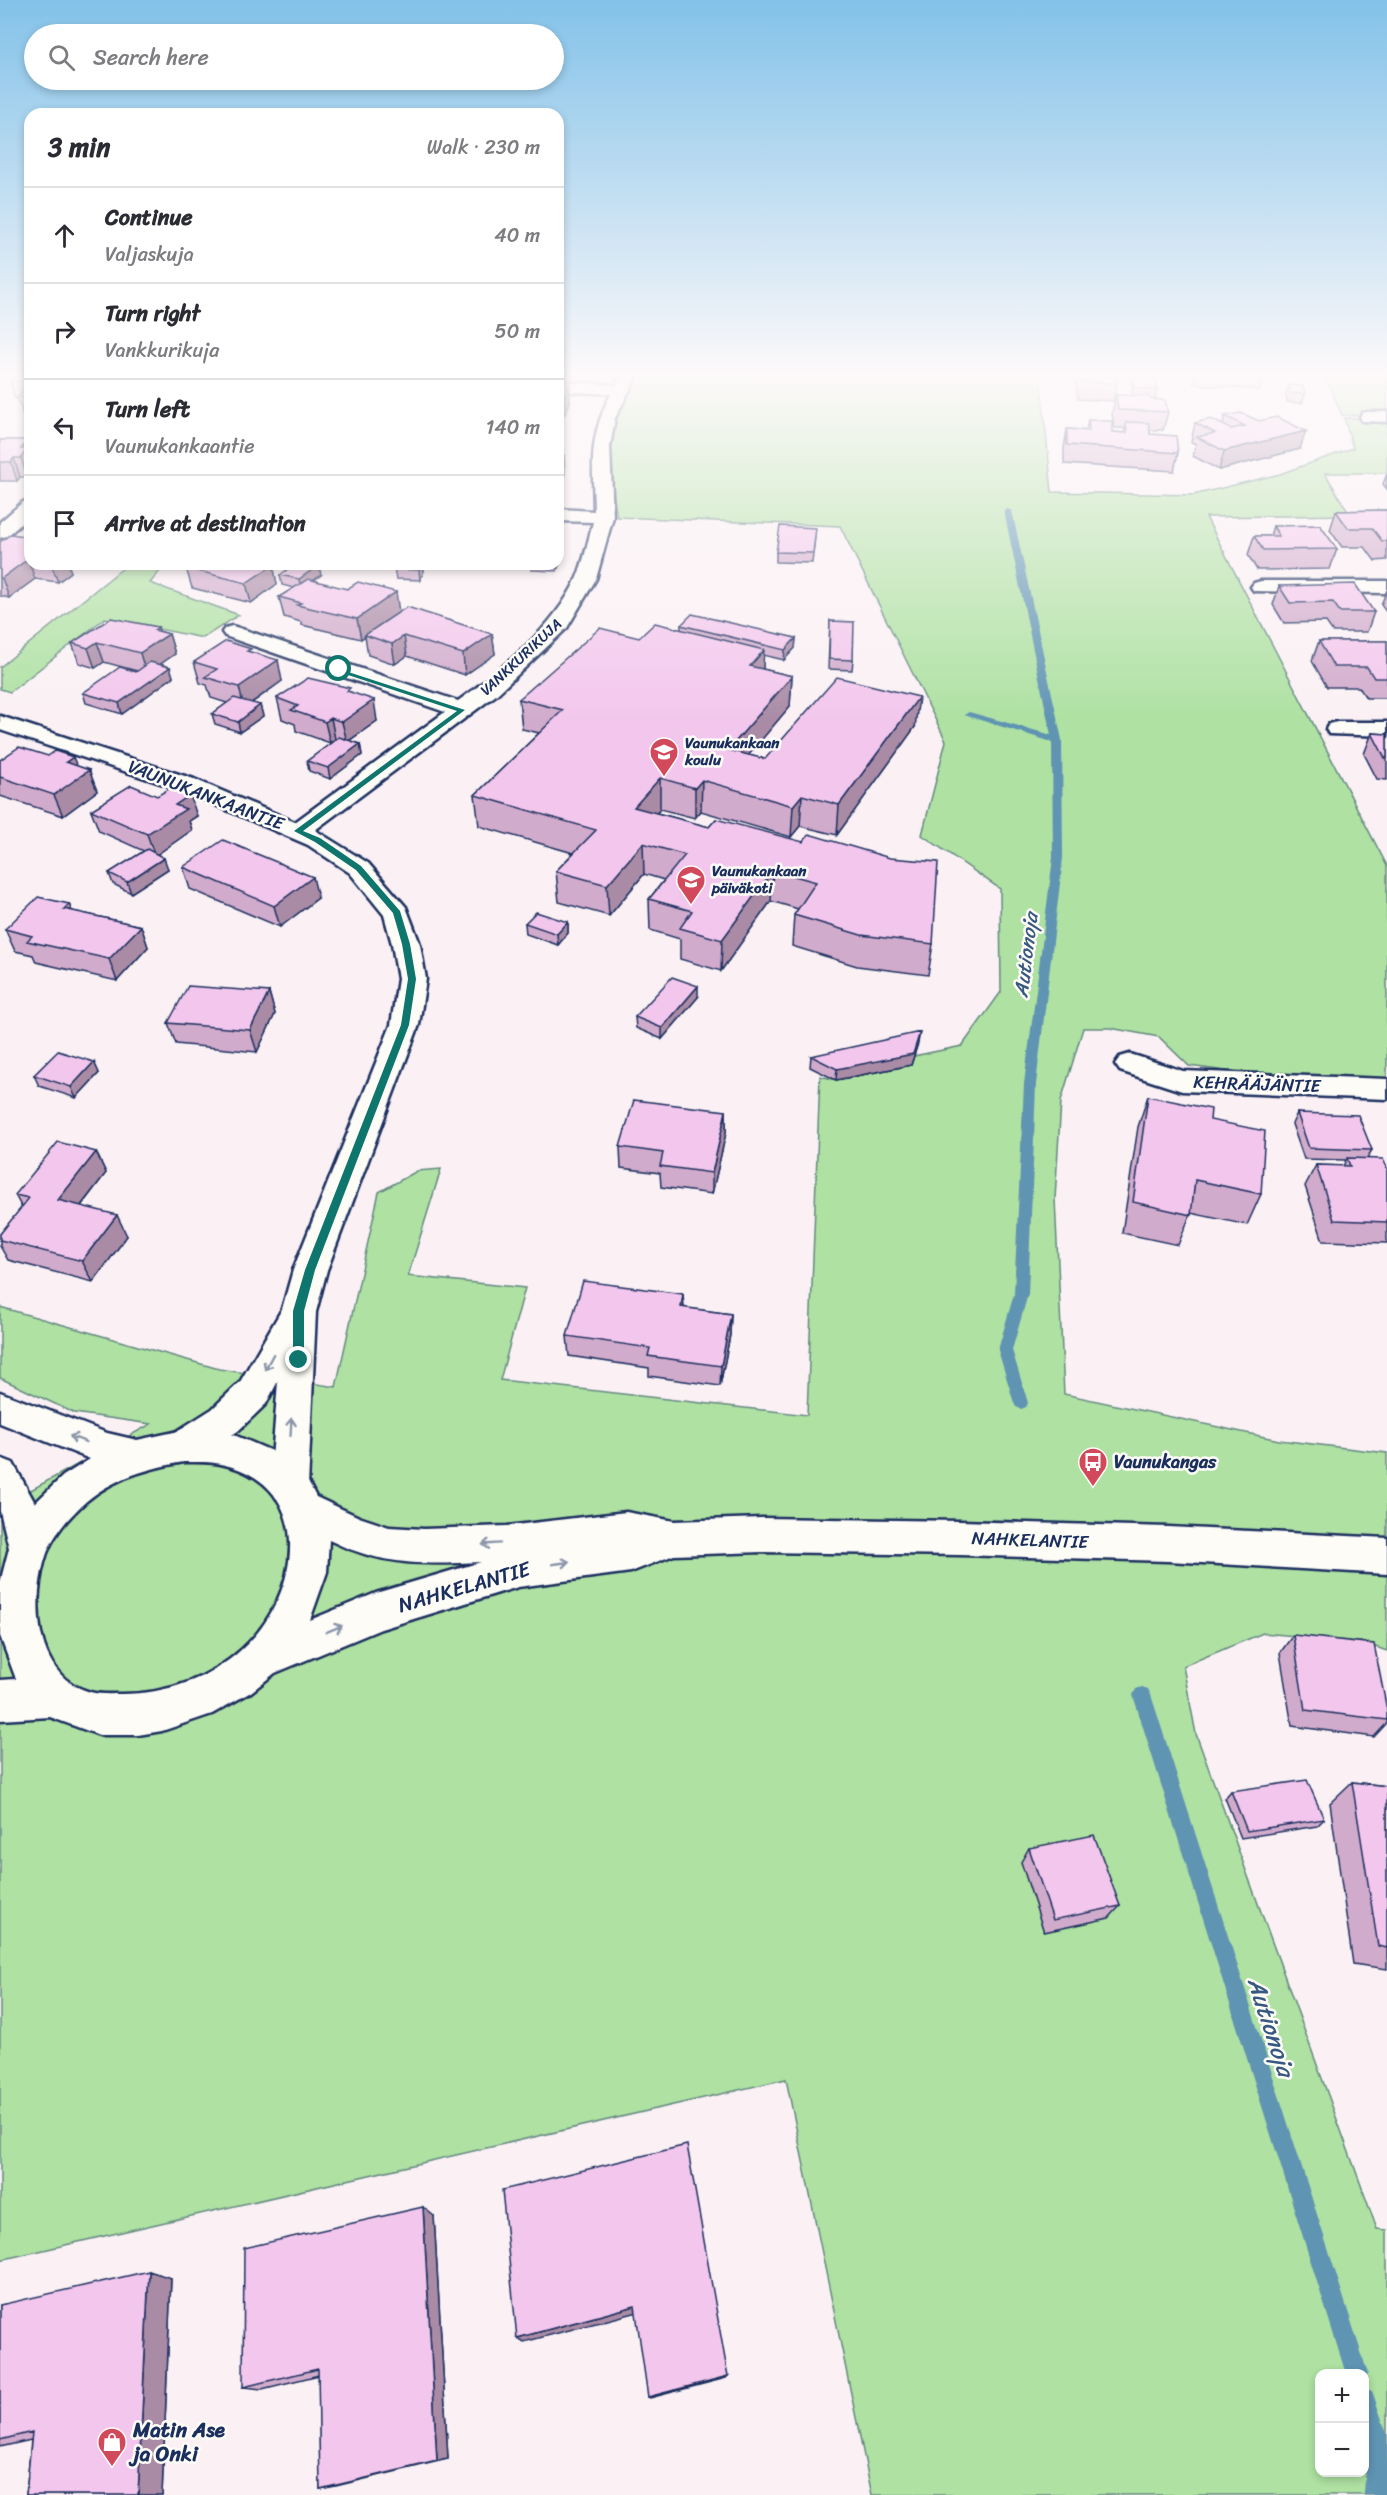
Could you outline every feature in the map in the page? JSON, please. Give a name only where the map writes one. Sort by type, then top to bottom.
[{"type":"street","name":"VANKKURIKUJA","points":[[298,831],[488,690],[560,624],[586,579],[604,517],[603,488]]},
{"type":"street","points":[[0,532],[24,511]]},
{"type":"street","points":[[564,515],[604,517]]},
{"type":"street","points":[[1261,587],[1387,587]]},
{"type":"street","points":[[232,632],[462,710]]},
{"type":"street","name":"VAUNUKANKAANTIE","points":[[0,723],[186,784],[317,840],[359,868],[397,913],[406,944],[412,979],[405,1025],[310,1270],[298,1311],[253,1393],[225,1420],[184,1446]]},
{"type":"street","points":[[1337,729],[1387,729]]},
{"type":"street","name":"KEHRÄÄJÄNTIE","points":[[1130,1064],[1182,1082],[1387,1089]]},
{"type":"street","name":"VAUNUKANKAANTIE","points":[[260,1660],[288,1623],[302,1598],[309,1572],[311,1547],[297,1498],[291,1418],[299,1360],[298,1311]]},
{"type":"street","points":[[0,1407],[82,1440],[135,1455]]},
{"type":"street","points":[[184,1446],[135,1455],[102,1470],[63,1498],[46,1515],[19,1557],[5,1586],[8,1634],[16,1659],[32,1680],[52,1697],[93,1714],[141,1716],[189,1704],[233,1681],[260,1660]]},
{"type":"street","name":"NAHKELANTIE","points":[[184,1446],[233,1450],[255,1459],[273,1471],[297,1498],[351,1532],[380,1541],[424,1547],[507,1543],[626,1529],[674,1538],[762,1535],[960,1538],[1168,1544],[1387,1556]]},
{"type":"street","points":[[0,1474],[21,1515],[27,1544]]},
{"type":"street","name":"NAHKELANTIE","points":[[260,1660],[376,1612],[426,1596],[518,1569],[631,1554],[674,1538]]},
{"type":"street","points":[[0,1700],[52,1697]]},
{"type":"green space","points":[[613,488],[1052,488],[1052,492],[1193,495],[1220,488],[1334,488],[1350,515],[1206,517],[1387,866],[1387,1078],[1242,1073],[1189,1066],[1159,1037],[1110,1028],[1083,1028],[1061,1101],[1055,1199],[1064,1394],[1279,1440],[1387,1453],[1387,1651],[1361,1642],[1263,1633],[1183,1666],[1196,1734],[1377,2229],[1387,2230],[1387,2495],[872,2495],[786,2079],[0,2260],[0,1507],[151,1424],[74,1413],[0,1378],[0,1307],[219,1369],[336,1387],[379,1192],[417,1171],[441,1169],[408,1276],[525,1288],[500,1380],[807,1415],[820,1076],[836,1080],[911,1065],[914,1056],[962,1046],[1001,992],[1000,889],[922,835],[946,741],[840,526],[617,517]]},
{"type":"green space","points":[[121,570],[161,570],[150,583],[239,615],[203,638],[105,618],[10,692],[0,689],[0,667]]},
{"type":"building","points":[[1387,510],[1387,541],[1382,541],[1372,528],[1348,528],[1336,511]]},
{"type":"building","points":[[1320,525],[1337,549],[1263,550],[1254,536],[1279,536],[1273,526]]},
{"type":"building","points":[[780,526],[816,528],[813,553],[776,552]]},
{"type":"building","points":[[11,534],[24,536],[24,562],[2,578],[0,578],[0,542]]},
{"type":"building","points":[[194,570],[266,570],[246,583]]},
{"type":"building","points":[[287,570],[312,570],[299,579],[280,575]]},
{"type":"building","points":[[308,579],[347,589],[358,582],[396,592],[357,619],[297,605],[301,603],[279,597]]},
{"type":"building","points":[[1355,584],[1374,612],[1340,612],[1333,602],[1290,603],[1279,586]]},
{"type":"building","points":[[407,607],[492,634],[463,654],[404,636],[392,644],[365,635]]},
{"type":"building","points":[[692,614],[796,638],[785,650],[681,625]]},
{"type":"building","points":[[111,618],[158,627],[154,630],[169,634],[140,653],[97,642],[88,648],[72,643]]},
{"type":"building","points":[[830,621],[854,622],[853,660],[829,659]]},
{"type":"building","points":[[655,623],[764,650],[750,666],[792,676],[728,750],[765,759],[837,677],[919,697],[839,805],[802,795],[793,806],[702,780],[695,788],[660,778],[634,807],[709,827],[716,819],[803,842],[809,834],[890,858],[938,862],[933,944],[861,935],[794,915],[816,882],[773,870],[722,940],[680,928],[692,911],[649,899],[685,855],[643,843],[607,885],[556,871],[596,830],[475,795],[563,710],[519,699],[600,628],[639,638]]},
{"type":"building","points":[[226,641],[251,649],[247,651],[278,660],[239,687],[205,677],[217,669],[194,662]]},
{"type":"building","points":[[1319,641],[1387,641],[1387,678],[1374,678],[1367,667],[1334,667]]},
{"type":"building","points":[[150,662],[170,667],[119,703],[83,693],[120,667],[136,672]]},
{"type":"building","points":[[308,678],[350,688],[347,691],[374,700],[342,722],[331,718],[325,722],[291,710],[298,706],[277,698]]},
{"type":"building","points":[[234,698],[260,705],[238,722],[212,714]]},
{"type":"building","points":[[1372,733],[1387,734],[1387,758],[1385,758]]},
{"type":"building","points":[[339,737],[360,744],[328,768],[307,761]]},
{"type":"building","points":[[19,747],[48,756],[55,751],[73,757],[66,762],[89,770],[54,795],[0,777],[0,760]]},
{"type":"building","points":[[131,785],[157,796],[172,787],[190,795],[175,805],[186,809],[147,834],[91,810]]},
{"type":"building","points":[[223,840],[313,877],[274,906],[183,867]]},
{"type":"building","points":[[147,849],[164,858],[127,882],[109,873]]},
{"type":"building","points":[[38,897],[69,904],[64,909],[141,926],[109,959],[27,941],[32,936],[5,929]]},
{"type":"building","points":[[536,912],[568,922],[557,934],[525,923]]},
{"type":"building","points":[[672,977],[698,986],[662,1028],[635,1017]]},
{"type":"building","points":[[188,986],[269,992],[250,1030],[168,1023]]},
{"type":"building","points":[[920,1032],[913,1054],[837,1069],[811,1056]]},
{"type":"building","points":[[58,1051],[94,1062],[71,1087],[34,1075]]},
{"type":"building","points":[[1148,1096],[1211,1109],[1210,1120],[1265,1131],[1261,1194],[1195,1180],[1191,1215],[1133,1202]]},
{"type":"building","points":[[634,1100],[726,1111],[712,1173],[660,1166],[663,1153],[620,1147]]},
{"type":"building","points":[[1297,1113],[1358,1115],[1372,1150],[1309,1148]]},
{"type":"building","points":[[58,1142],[96,1152],[58,1200],[117,1215],[82,1261],[0,1240],[0,1234],[29,1198],[15,1195]]},
{"type":"building","points":[[1347,1158],[1383,1159],[1387,1168],[1387,1222],[1334,1220],[1316,1165],[1350,1166]]},
{"type":"building","points":[[583,1281],[683,1294],[681,1307],[731,1314],[721,1366],[648,1356],[650,1348],[567,1336]]},
{"type":"building","points":[[1293,1635],[1374,1644],[1387,1720],[1305,1710]]},
{"type":"building","points":[[1307,1780],[1324,1819],[1247,1831],[1231,1791]]},
{"type":"building","points":[[1352,1782],[1387,1786],[1387,1948],[1378,1946]]},
{"type":"building","points":[[1094,1835],[1120,1906],[1053,1920],[1029,1848]]},
{"type":"building","points":[[687,2145],[728,2376],[648,2397],[635,2306],[517,2338],[502,2190]]},
{"type":"building","points":[[423,2207],[437,2461],[320,2489],[318,2369],[243,2387],[244,2248]]},
{"type":"building","points":[[149,2271],[138,2495],[26,2495],[32,2432],[0,2440],[0,2305]]},
{"type":"waterway","name":"Autionoja","points":[[1008,511],[1057,740]]},
{"type":"waterway","points":[[969,715],[1057,740]]},
{"type":"waterway","name":"Autionoja","points":[[1021,1403],[1005,1350],[1021,1294],[1030,1084],[1058,858],[1057,740]]},
{"type":"waterway","name":"Autionoja","points":[[1142,1695],[1355,2369]]},
{"type":"waterway","name":"Autionoja","points":[[1369,2414],[1379,2445],[1376,2495]]},
{"type":"place","name":"Vaunukankaan koulu","points":[[664,778]]},
{"type":"place","name":"Vaunukankaan päiväkoti","points":[[691,906]]},
{"type":"place","name":"Vaunukangas","points":[[1093,1488]]},
{"type":"place","name":"Matin Ase ja Onki","points":[[112,2468]]},
{"type":"route","points":[[299,1360],[298,1311],[310,1270],[405,1025],[412,979],[406,944],[397,913],[359,868],[317,840],[298,831],[462,710],[339,669]]}]
